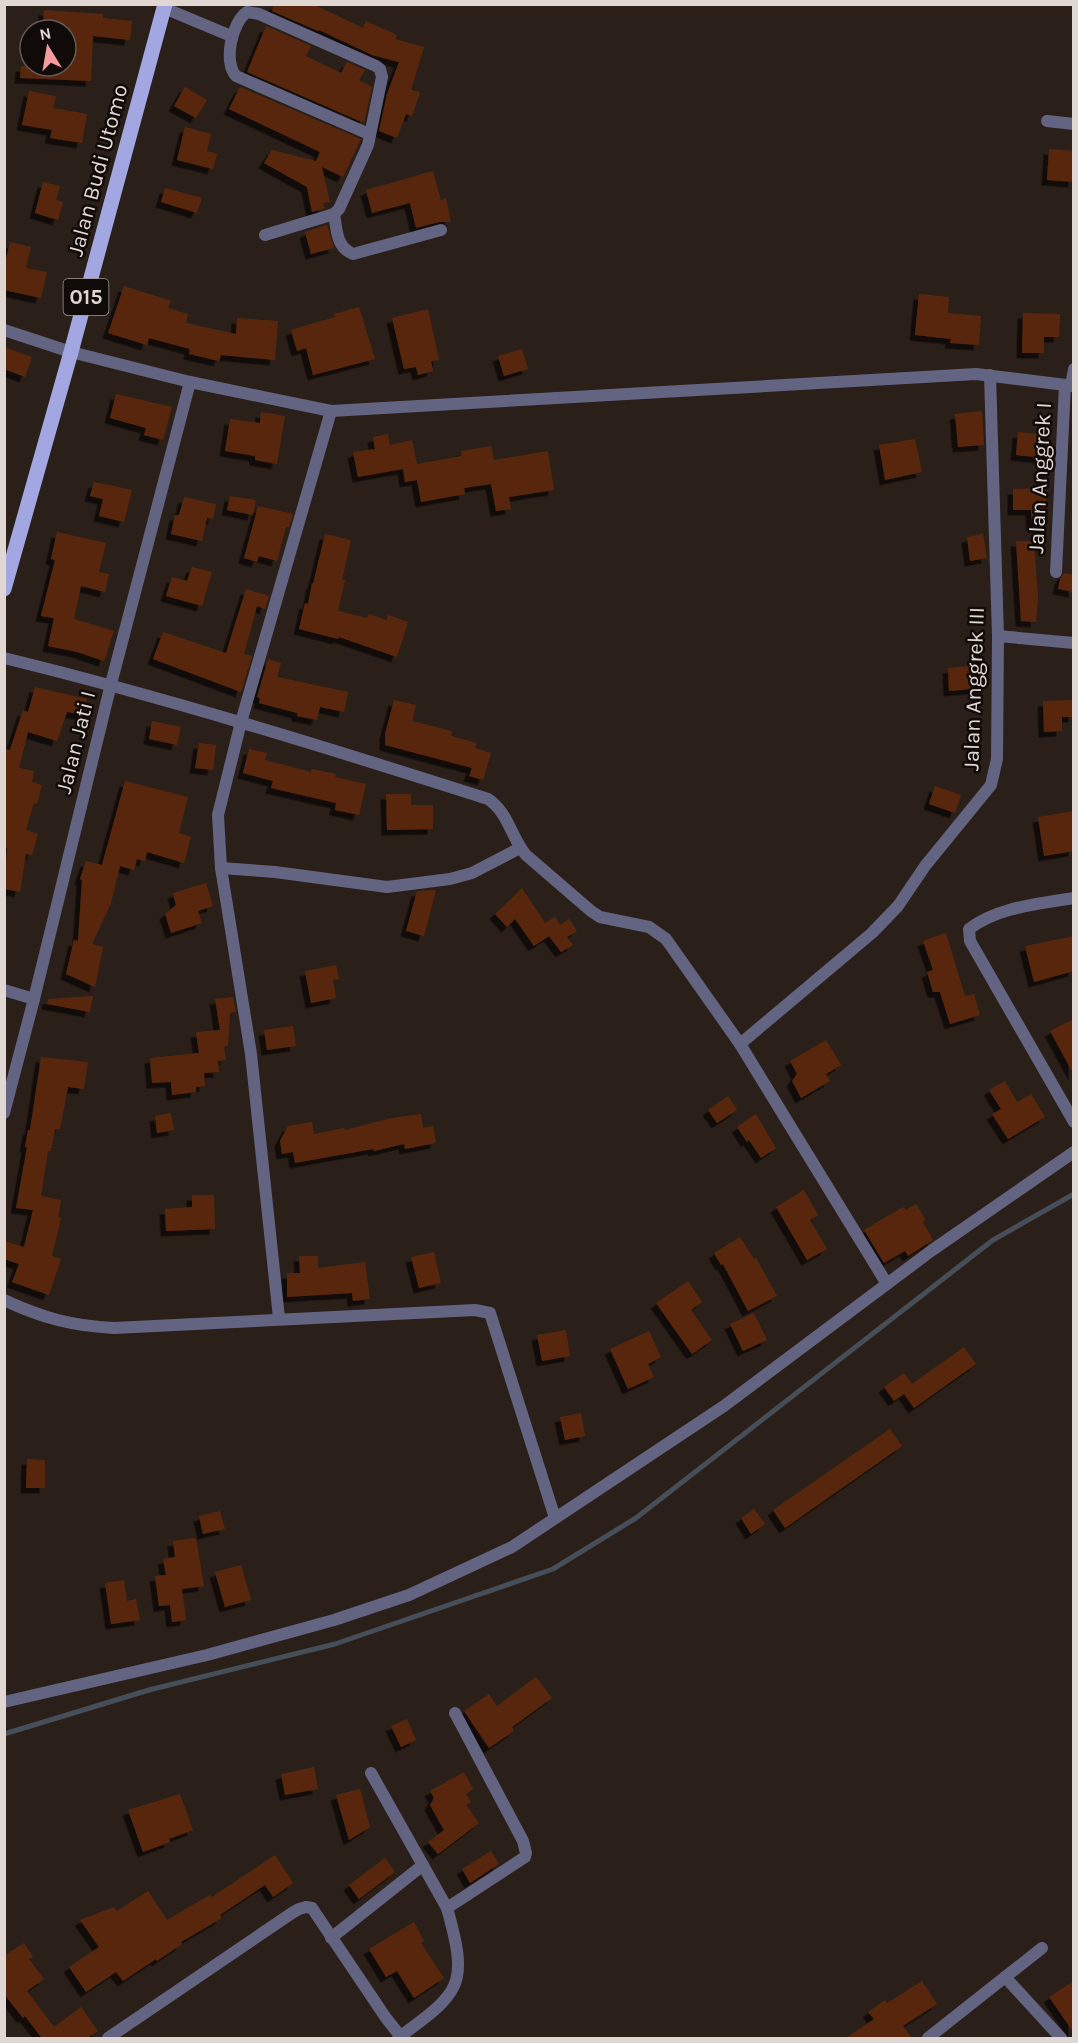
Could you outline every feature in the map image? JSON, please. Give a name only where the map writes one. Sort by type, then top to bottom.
[{"type":"main road","name":"Jalan Budi Utomo","points":[[4,589],[71,352],[164,6]]},
{"type":"street","points":[[164,6],[231,36]]},
{"type":"street","points":[[264,235],[334,214],[344,202],[368,145],[382,77],[380,69],[376,66],[259,14],[248,12],[240,17],[231,36],[231,65],[232,72],[236,76],[369,135]]},
{"type":"street","points":[[1047,121],[1074,124]]},
{"type":"street","points":[[334,214],[340,244],[344,250],[352,254],[441,230]]},
{"type":"street","points":[[4,330],[71,352],[190,382],[331,411],[976,374],[1070,386]]},
{"type":"street","name":"Jalan Anggrek I","points":[[1056,572],[1070,386],[1074,369]]},
{"type":"street","name":"Jalan Anggrek III","points":[[740,1044],[872,933],[898,906],[925,866],[991,785],[996,759],[998,636],[990,375]]},
{"type":"street","name":"Jalan Jati I","points":[[4,1113],[111,684],[190,382]]},
{"type":"street","points":[[279,1318],[251,1054],[221,868],[218,815],[241,722],[331,411]]},
{"type":"street","points":[[998,636],[1074,643]]},
{"type":"street","points":[[4,658],[111,684],[488,799],[501,810],[520,848],[591,911],[613,921],[649,927],[666,939],[740,1044],[887,1284]]},
{"type":"street","points":[[221,868],[276,872],[377,887],[412,885],[472,873],[520,848]]},
{"type":"street","points":[[1074,898],[1023,906],[981,920],[969,929],[970,941],[1074,1122]]},
{"type":"street","points":[[4,990],[34,999]]},
{"type":"street","points":[[4,1702],[207,1655],[334,1620],[409,1595],[512,1547],[724,1406],[887,1284],[1074,1152]]},
{"type":"street","points":[[4,1300],[59,1322],[114,1328],[476,1310],[490,1313],[555,1518]]},
{"type":"street","points":[[447,1908],[525,1857],[526,1852],[523,1841],[454,1713]]},
{"type":"street","points":[[108,2038],[299,1909],[306,1907],[312,1908],[331,1938],[405,2036],[442,2004],[453,1991],[458,1978],[458,1945],[447,1908],[371,1773]]},
{"type":"street","points":[[331,1938],[423,1865]]},
{"type":"street","points":[[928,2038],[1042,1948]]},
{"type":"street","points":[[1005,1977],[1060,2038]]},
{"type":"building","points":[[274,4],[313,4],[363,28],[366,21],[397,35],[395,39],[424,47],[411,90],[420,92],[412,116],[406,114],[397,138],[379,131],[387,94],[399,62],[372,55],[272,11]]},
{"type":"building","points":[[44,10],[103,14],[103,18],[132,21],[130,40],[93,36],[91,81],[20,78],[78,78],[78,18],[44,18]]},
{"type":"building","points":[[266,26],[311,46],[306,56],[341,73],[347,62],[365,70],[359,80],[372,87],[364,123],[247,72]]},
{"type":"building","points":[[185,87],[207,100],[196,118],[174,106]]},
{"type":"building","points":[[240,87],[361,139],[343,177],[322,167],[330,202],[323,203],[325,208],[312,212],[307,187],[264,163],[272,150],[316,161],[320,152],[229,109]]},
{"type":"building","points":[[29,91],[56,96],[53,108],[87,114],[82,143],[50,138],[52,130],[22,125]]},
{"type":"building","points":[[185,127],[211,134],[207,151],[217,154],[213,169],[177,160]]},
{"type":"building","points":[[1049,149],[1074,151],[1074,182],[1047,180]]},
{"type":"building","points":[[433,171],[441,200],[446,198],[451,222],[439,222],[416,228],[410,203],[372,213],[366,190]]},
{"type":"building","points":[[43,182],[60,186],[56,200],[63,202],[58,220],[35,213]]},
{"type":"building","points":[[165,188],[202,198],[197,213],[161,202]]},
{"type":"building","points":[[327,225],[334,248],[311,254],[305,232]]},
{"type":"building","points":[[10,242],[31,247],[26,268],[47,272],[41,298],[4,290],[4,267]]},
{"type":"building","points":[[124,286],[171,301],[168,308],[188,314],[186,323],[236,334],[237,318],[278,321],[275,360],[221,355],[219,361],[189,354],[190,349],[149,338],[147,345],[108,333]]},
{"type":"building","points":[[919,294],[949,297],[948,313],[981,316],[979,345],[950,343],[951,339],[915,335]]},
{"type":"building","points":[[359,307],[375,359],[313,375],[306,348],[297,351],[291,330]]},
{"type":"building","points":[[428,309],[439,360],[431,361],[433,371],[418,375],[416,367],[404,369],[392,318]]},
{"type":"building","points":[[1023,313],[1060,314],[1059,337],[1044,337],[1044,353],[1022,353]]},
{"type":"building","points":[[4,347],[32,357],[25,377],[4,369]]},
{"type":"building","points":[[522,349],[528,369],[504,376],[498,356]]},
{"type":"building","points":[[116,394],[172,407],[163,440],[144,435],[146,428],[110,418]]},
{"type":"building","points":[[982,411],[984,445],[958,447],[955,414]]},
{"type":"building","points":[[261,412],[285,416],[277,464],[255,460],[255,456],[225,451],[230,419],[260,423]]},
{"type":"building","points":[[1018,432],[1046,435],[1044,458],[1016,455]]},
{"type":"building","points":[[388,434],[390,445],[412,440],[417,464],[462,456],[461,451],[491,446],[494,460],[548,451],[554,490],[509,497],[511,509],[496,511],[491,484],[464,488],[465,494],[421,502],[417,480],[405,482],[403,469],[358,477],[353,452],[375,449],[373,437]]},
{"type":"building","points":[[915,439],[922,472],[885,480],[879,445]]},
{"type":"building","points":[[94,482],[132,490],[124,522],[99,516],[103,499],[90,496]]},
{"type":"building","points":[[1046,488],[1047,524],[1032,524],[1031,510],[1013,510],[1013,489]]},
{"type":"building","points":[[230,496],[256,500],[253,515],[227,510]]},
{"type":"building","points":[[184,497],[216,504],[213,519],[207,518],[202,541],[171,534],[175,515],[179,515]]},
{"type":"building","points":[[258,506],[293,514],[289,527],[286,527],[277,561],[259,556],[257,562],[244,558]]},
{"type":"building","points":[[57,532],[106,543],[99,572],[109,574],[105,592],[81,586],[74,619],[114,631],[104,661],[48,646],[54,618],[41,616],[55,560],[51,559]]},
{"type":"building","points":[[325,534],[351,540],[338,611],[367,618],[369,614],[386,620],[388,615],[408,622],[397,657],[339,637],[338,639],[299,629],[305,603],[308,604]]},
{"type":"building","points":[[983,534],[987,558],[970,561],[967,537]]},
{"type":"building","points":[[1016,541],[1034,541],[1038,598],[1036,622],[1021,621]]},
{"type":"building","points":[[192,567],[212,572],[202,606],[166,596],[172,577],[187,581]]},
{"type":"building","points":[[1064,573],[1074,575],[1074,592],[1058,589]]},
{"type":"building","points":[[246,589],[269,596],[265,609],[257,606],[244,654],[252,656],[241,692],[153,659],[163,632],[226,653]]},
{"type":"building","points":[[268,659],[281,663],[277,677],[348,692],[344,712],[320,707],[317,720],[259,703],[260,698],[257,697]]},
{"type":"building","points":[[980,665],[982,688],[949,691],[948,668]]},
{"type":"building","points":[[35,687],[87,699],[84,715],[67,712],[57,741],[28,732],[19,768],[34,771],[32,782],[42,785],[26,830],[38,834],[32,855],[26,854],[20,892],[4,889],[7,848],[4,848],[4,749],[10,750],[23,710],[28,712]]},
{"type":"building","points":[[394,700],[416,705],[412,721],[452,731],[451,736],[477,743],[475,748],[491,753],[483,780],[469,776],[472,768],[385,745],[385,734]]},
{"type":"building","points":[[1074,700],[1074,717],[1062,717],[1062,731],[1044,732],[1043,701]]},
{"type":"building","points":[[152,721],[181,727],[177,745],[149,739]]},
{"type":"building","points":[[199,743],[216,745],[213,770],[195,768]]},
{"type":"building","points":[[249,749],[267,753],[265,760],[311,772],[312,769],[336,774],[335,777],[366,784],[359,815],[335,810],[336,803],[271,788],[273,781],[243,773]]},
{"type":"building","points":[[125,781],[188,797],[179,833],[191,837],[184,863],[147,852],[145,861],[137,859],[134,870],[120,866],[111,903],[92,944],[103,947],[95,987],[66,974],[74,940],[78,941],[82,880],[80,879],[86,861],[102,865]]},
{"type":"building","points":[[935,786],[961,795],[955,813],[929,804]]},
{"type":"building","points":[[386,794],[411,794],[411,805],[433,805],[433,829],[387,830]]},
{"type":"building","points":[[1074,811],[1074,851],[1044,856],[1038,817]]},
{"type":"building","points":[[206,883],[213,906],[198,911],[202,923],[171,933],[165,914],[176,905],[173,893]]},
{"type":"building","points":[[522,888],[545,923],[555,917],[560,925],[569,919],[577,931],[567,937],[573,945],[561,952],[549,936],[534,946],[515,919],[507,927],[495,914]]},
{"type":"building","points":[[436,890],[424,936],[406,931],[417,891]]},
{"type":"building","points":[[946,933],[965,996],[974,994],[980,1015],[950,1024],[940,992],[933,992],[927,972],[933,970],[923,941]]},
{"type":"building","points":[[1074,936],[1074,971],[1034,982],[1025,946]]},
{"type":"building","points":[[336,965],[339,979],[333,980],[336,998],[311,1003],[305,971]]},
{"type":"building","points":[[93,996],[90,1012],[47,1004],[48,999]]},
{"type":"building","points":[[233,997],[236,1012],[230,1013],[228,1046],[224,1046],[226,1060],[218,1061],[219,1072],[204,1073],[205,1086],[196,1087],[196,1092],[172,1095],[171,1082],[152,1083],[150,1058],[199,1053],[196,1032],[220,1030],[215,999]]},
{"type":"building","points":[[1074,1019],[1074,1075],[1050,1031]]},
{"type":"building","points":[[293,1026],[296,1046],[267,1050],[264,1030]]},
{"type":"building","points":[[826,1040],[841,1065],[826,1074],[830,1081],[801,1098],[792,1081],[797,1074],[790,1061]]},
{"type":"building","points":[[41,1057],[88,1062],[84,1089],[68,1087],[60,1129],[55,1129],[51,1151],[48,1151],[41,1196],[61,1200],[58,1217],[61,1218],[52,1256],[61,1259],[49,1295],[12,1282],[19,1264],[4,1259],[4,1241],[24,1247],[33,1210],[16,1208]]},
{"type":"building","points":[[1005,1081],[1017,1102],[1031,1094],[1045,1117],[1008,1139],[992,1114],[1001,1109],[989,1090]]},
{"type":"building","points":[[728,1096],[737,1110],[717,1123],[708,1110]]},
{"type":"building","points":[[171,1113],[174,1130],[157,1133],[155,1116]]},
{"type":"building","points":[[421,1114],[423,1128],[433,1126],[436,1143],[405,1149],[404,1144],[295,1163],[293,1152],[282,1154],[280,1141],[288,1126],[312,1122],[314,1134]]},
{"type":"building","points":[[756,1114],[776,1148],[761,1158],[737,1127]]},
{"type":"building","points":[[804,1190],[818,1215],[810,1220],[827,1249],[807,1260],[776,1207]]},
{"type":"building","points":[[192,1195],[214,1195],[215,1229],[166,1231],[165,1209],[192,1207]]},
{"type":"building","points":[[916,1204],[933,1240],[908,1256],[905,1251],[884,1263],[864,1230],[903,1207],[906,1210]]},
{"type":"building","points":[[740,1237],[754,1259],[756,1258],[777,1296],[748,1311],[723,1264],[721,1265],[714,1253]]},
{"type":"building","points":[[434,1252],[441,1283],[419,1288],[411,1257]]},
{"type":"building","points":[[299,1256],[318,1256],[318,1268],[365,1262],[370,1299],[353,1301],[352,1293],[287,1297],[287,1273],[300,1273]]},
{"type":"building","points":[[688,1281],[702,1302],[691,1310],[712,1340],[692,1354],[656,1303]]},
{"type":"building","points":[[754,1313],[767,1340],[743,1351],[730,1324]]},
{"type":"building","points":[[566,1330],[570,1356],[542,1361],[537,1335]]},
{"type":"building","points":[[649,1331],[661,1357],[648,1364],[654,1377],[628,1389],[610,1349]]},
{"type":"building","points":[[964,1347],[976,1364],[914,1408],[904,1394],[894,1401],[884,1387],[904,1373],[912,1384]]},
{"type":"building","points":[[581,1413],[585,1436],[565,1440],[560,1417]]},
{"type":"building","points":[[890,1429],[902,1446],[785,1528],[773,1510]]},
{"type":"building","points":[[27,1459],[45,1460],[45,1488],[26,1488]]},
{"type":"building","points":[[754,1509],[765,1524],[751,1534],[741,1518]]},
{"type":"building","points":[[220,1511],[225,1529],[203,1534],[199,1516]]},
{"type":"building","points":[[196,1538],[204,1586],[182,1589],[186,1620],[172,1622],[170,1605],[159,1606],[155,1576],[166,1575],[163,1559],[175,1557],[173,1541]]},
{"type":"building","points":[[241,1565],[251,1600],[225,1607],[215,1572]]},
{"type":"building","points":[[124,1580],[127,1601],[136,1599],[140,1620],[111,1624],[105,1583]]},
{"type":"building","points":[[536,1677],[552,1698],[512,1727],[514,1731],[489,1748],[464,1711],[489,1694],[497,1706]]},
{"type":"building","points":[[407,1719],[416,1740],[401,1747],[391,1726]]},
{"type":"building","points":[[314,1767],[318,1789],[285,1795],[281,1774]]},
{"type":"building","points":[[464,1772],[473,1789],[466,1794],[471,1802],[466,1805],[479,1823],[438,1854],[428,1842],[444,1830],[430,1805],[434,1798],[430,1791]]},
{"type":"building","points":[[360,1789],[370,1827],[349,1840],[336,1795]]},
{"type":"building","points":[[180,1794],[193,1830],[143,1852],[128,1810]]},
{"type":"building","points":[[491,1851],[499,1864],[470,1883],[462,1869]]},
{"type":"building","points":[[275,1855],[293,1883],[273,1897],[265,1885],[220,1915],[222,1918],[123,1981],[116,1972],[86,1992],[69,1967],[99,1947],[80,1920],[114,1907],[117,1911],[148,1891],[167,1920],[210,1895],[212,1897]]},
{"type":"building","points":[[385,1858],[395,1872],[359,1899],[349,1885]]},
{"type":"building","points":[[414,1922],[424,1941],[421,1943],[444,1978],[414,1998],[397,1971],[386,1977],[369,1949]]},
{"type":"building","points":[[24,1943],[33,1957],[29,1959],[44,1979],[27,1991],[54,2027],[81,2007],[98,2031],[87,2038],[38,2038],[41,2037],[25,2016],[23,2018],[4,1994],[4,1956]]},
{"type":"building","points":[[922,1981],[937,2004],[903,2026],[912,2038],[846,2038],[874,2019],[868,2012],[885,2000],[887,2003]]},
{"type":"building","points":[[1074,1981],[1074,2033],[1049,1997]]},
{"type":"waterway","points":[[4,1734],[149,1690],[335,1644],[553,1569],[636,1518],[993,1240],[1074,1194]]}]
